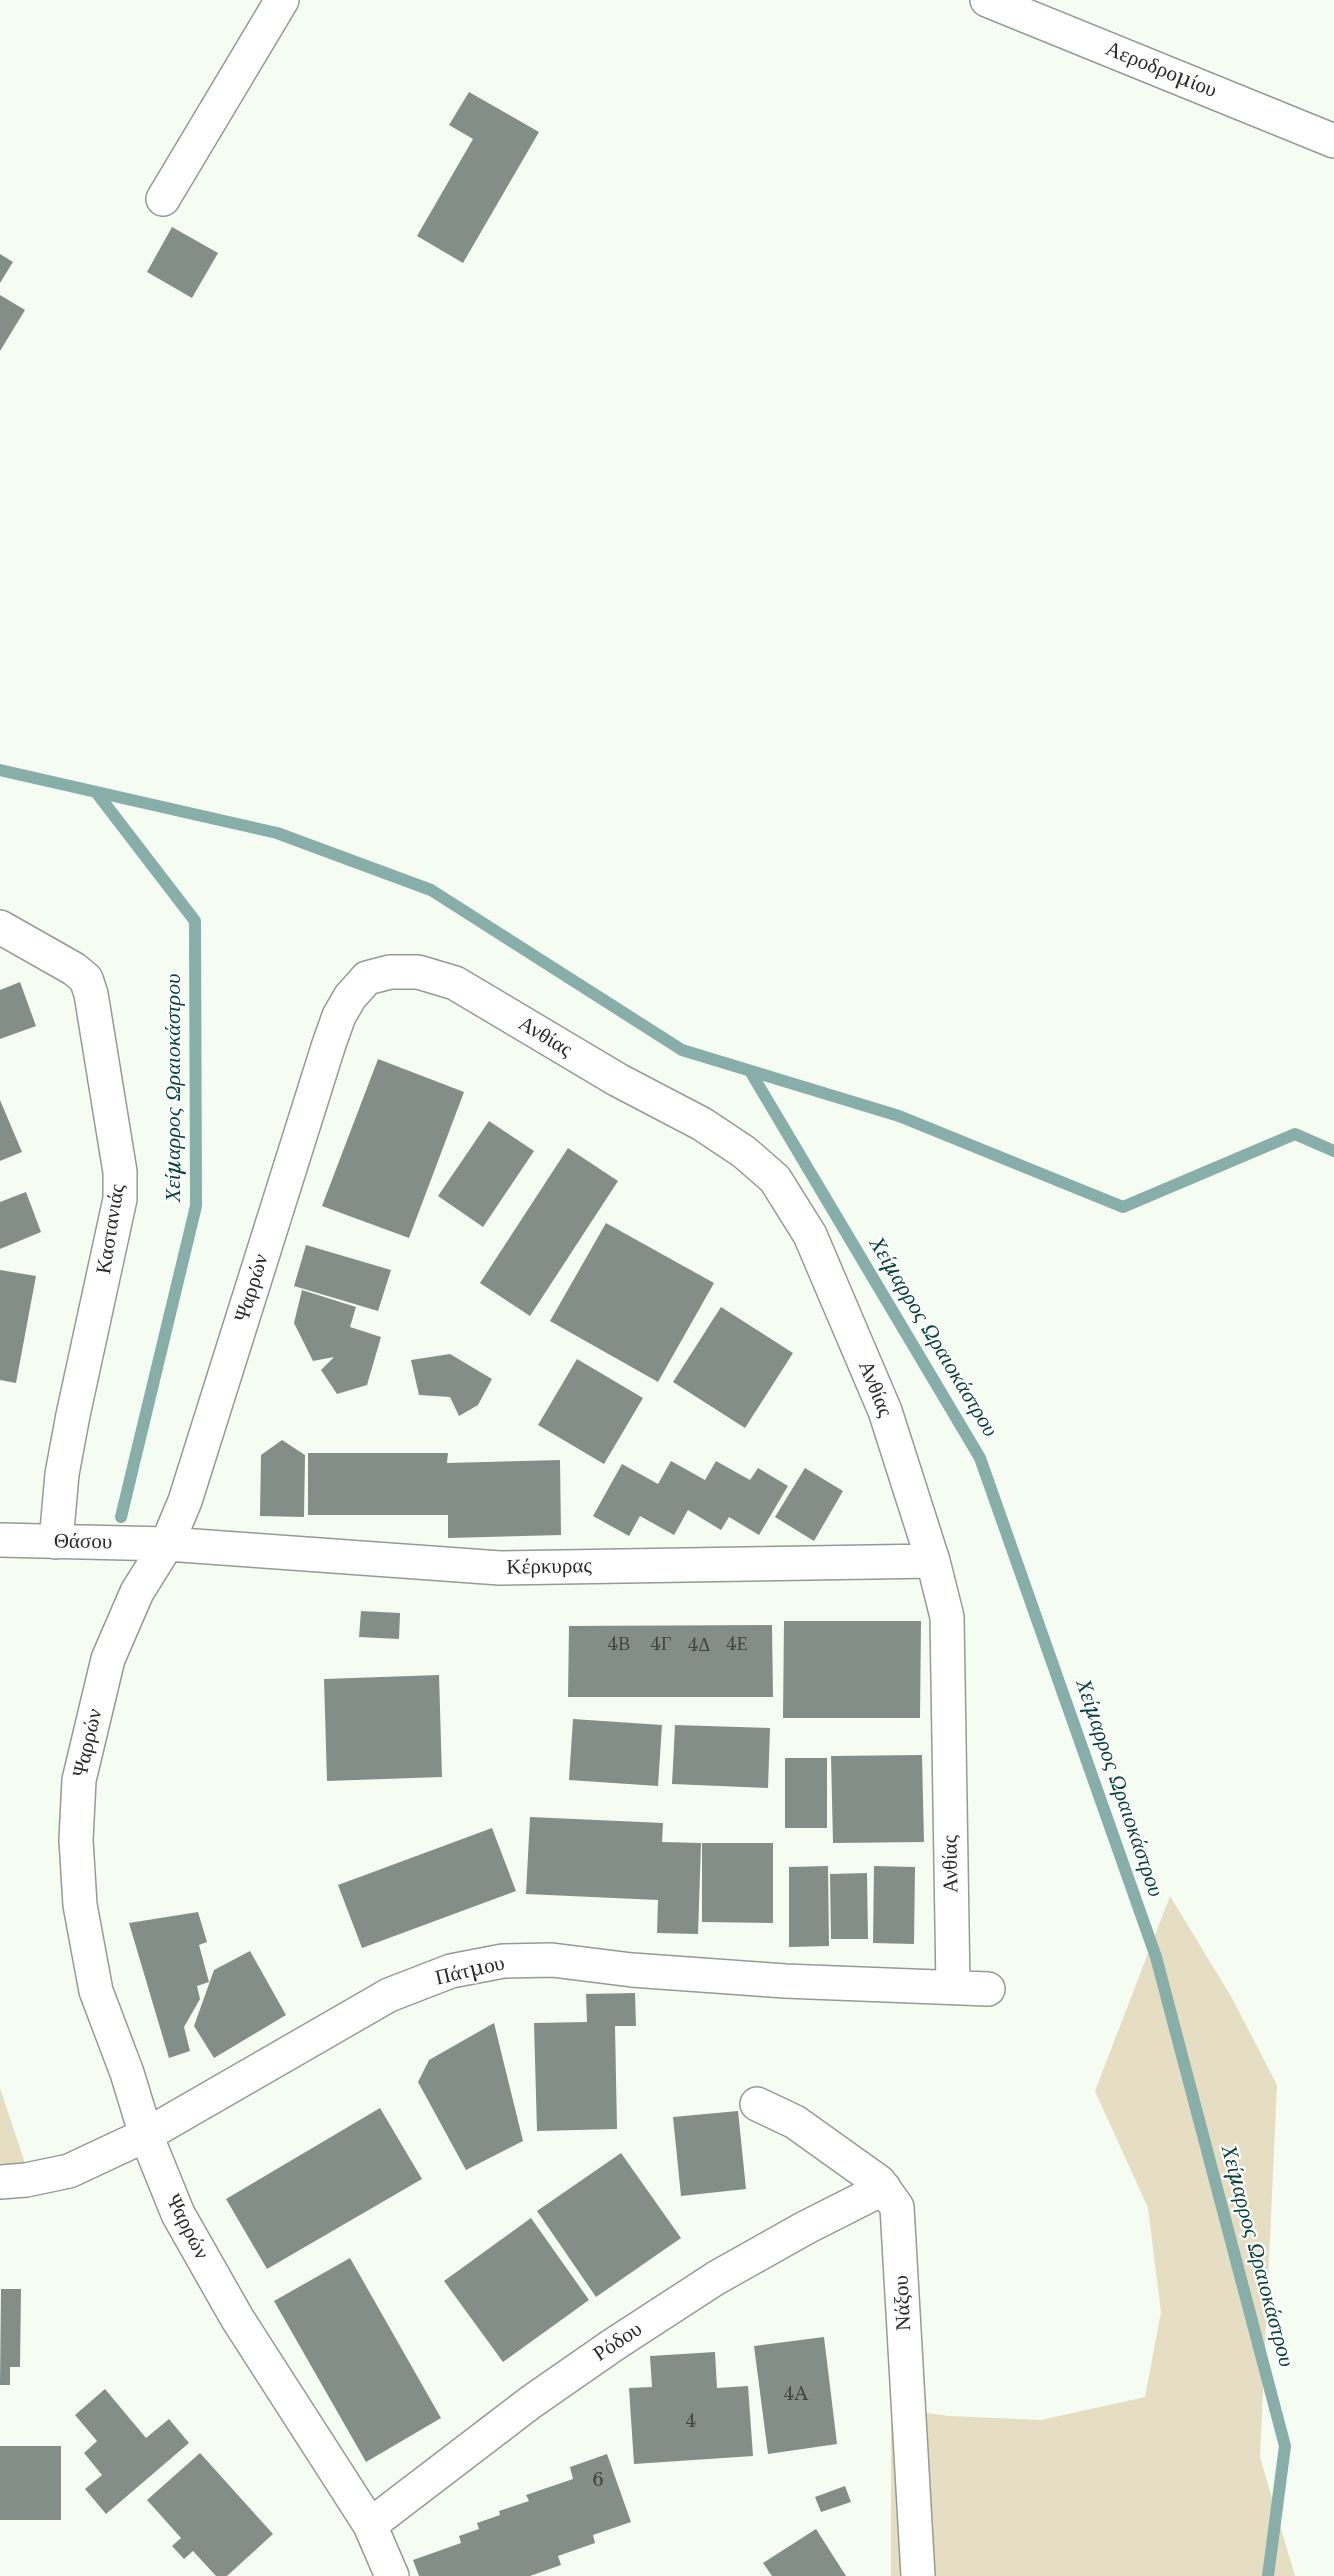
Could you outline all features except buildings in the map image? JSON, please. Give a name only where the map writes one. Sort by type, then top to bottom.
[{"type":"street","points":[[163,199],[282,0]]},
{"type":"street","name":"Αεροδρομίου","points":[[987,0],[1334,141]]},
{"type":"street","name":"Καστανιάς","points":[[0,927],[74,969],[86,980],[91,994],[120,1172],[120,1199],[62,1474],[56,1542]]},
{"type":"street","name":"Ψαρρών","points":[[392,2576],[370,2525],[237,2318],[178,2214],[146,2135],[127,2073],[96,1991],[80,1905],[76,1840],[79,1780],[108,1659],[136,1592],[166,1544],[185,1501],[339,1016],[350,997],[367,978],[390,972],[418,972],[455,983]]},
{"type":"street","name":"Ανθίας","points":[[455,983],[618,1080],[702,1124],[744,1152],[775,1179],[810,1235],[885,1411],[933,1561],[947,1617],[953,1987]]},
{"type":"street","name":"Θάσου","points":[[0,1539],[166,1544]]},
{"type":"street","name":"Κέρκυρας","points":[[166,1544],[500,1568],[933,1561]]},
{"type":"street","name":"Πάτμου","points":[[0,2182],[26,2180],[69,2171],[146,2135],[389,1995],[451,1971],[503,1961],[552,1960],[632,1970],[785,1981],[987,1989]]},
{"type":"street","name":"Νάξου","points":[[757,2104],[795,2122],[879,2182],[897,2207],[918,2576]]},
{"type":"street","name":"Ρόδου","points":[[370,2525],[531,2402],[613,2345],[716,2278],[805,2228],[884,2188]]},
{"type":"shaded area","points":[[1170,1896],[1232,1998],[1277,2085],[1260,2457],[1295,2576],[891,2576],[891,2408],[949,2416],[1041,2420],[1145,2397],[1161,2312],[1148,2208],[1095,2091]]},
{"type":"shaded area","points":[[0,2088],[28,2172],[0,2172]]},
{"type":"waterway","name":"Χείμαρρος Ωραιοκάστρου","points":[[0,770],[277,833],[431,890],[682,1050],[899,1116],[1123,1207],[1295,1134],[1334,1151]]},
{"type":"waterway","name":"Χείμαρρος Ωραιοκάστρου","points":[[96,792],[195,921],[196,1206],[121,1517]]},
{"type":"waterway","name":"Χείμαρρος Ωραιοκάστρου","points":[[750,1071],[980,1458],[1156,1957],[1285,2446],[1268,2576]]}]
